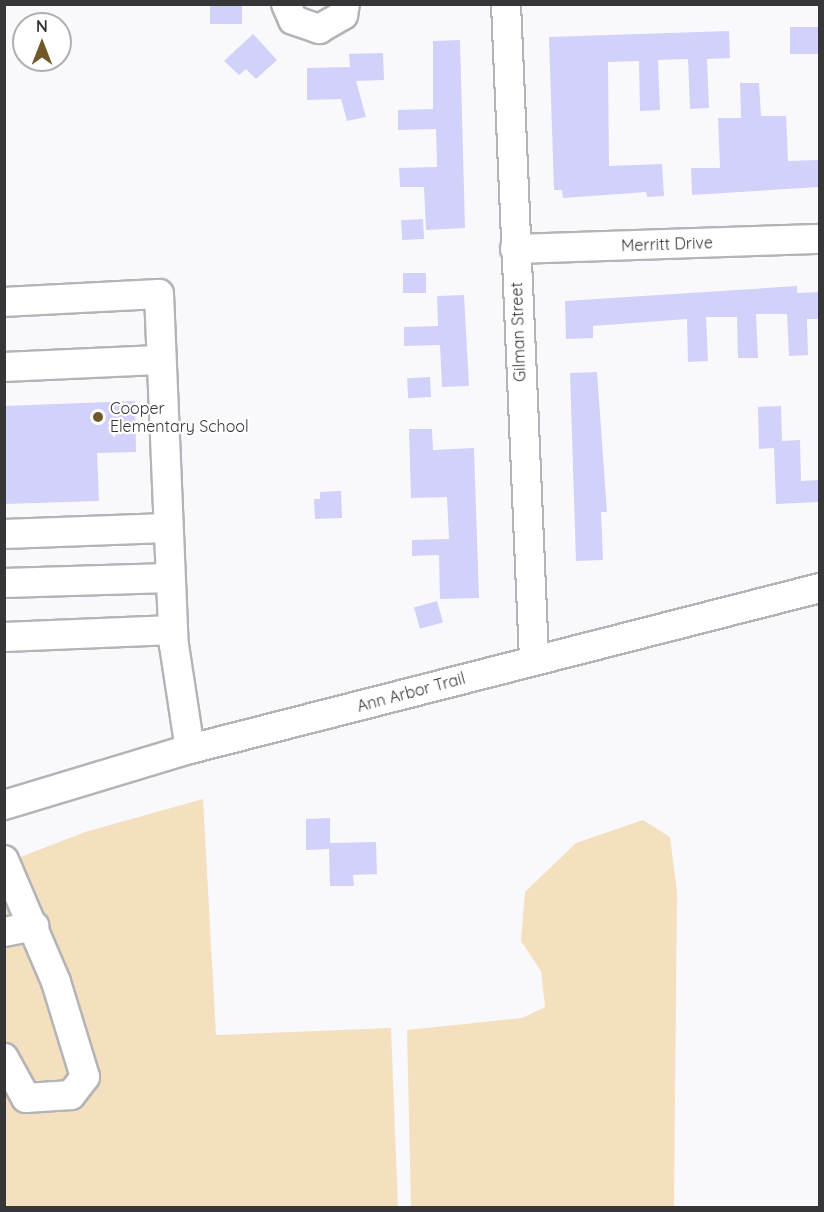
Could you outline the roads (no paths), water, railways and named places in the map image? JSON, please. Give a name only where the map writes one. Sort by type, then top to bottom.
[{"type":"street","points":[[286,4],[293,20],[319,29],[343,15],[345,4]]},
{"type":"street","name":"Gilman Street","points":[[506,4],[534,659]]},
{"type":"street","name":"Merritt Drive","points":[[515,249],[819,239]]},
{"type":"street","points":[[4,302],[159,294],[173,630],[190,749]]},
{"type":"street","points":[[4,367],[161,360]]},
{"type":"street","points":[[4,534],[167,528]]},
{"type":"street","points":[[4,583],[170,578]]},
{"type":"street","name":"Ann Arbor Trail","points":[[4,805],[190,749],[534,659],[819,588]]},
{"type":"street","points":[[4,637],[173,630]]},
{"type":"street","points":[[4,860],[34,926],[85,1077],[71,1095],[26,1098],[4,1058]]},
{"type":"street","points":[[4,932],[34,926]]},
{"type":"place","name":"Cooper Elementary School","points":[[98,417]]}]
